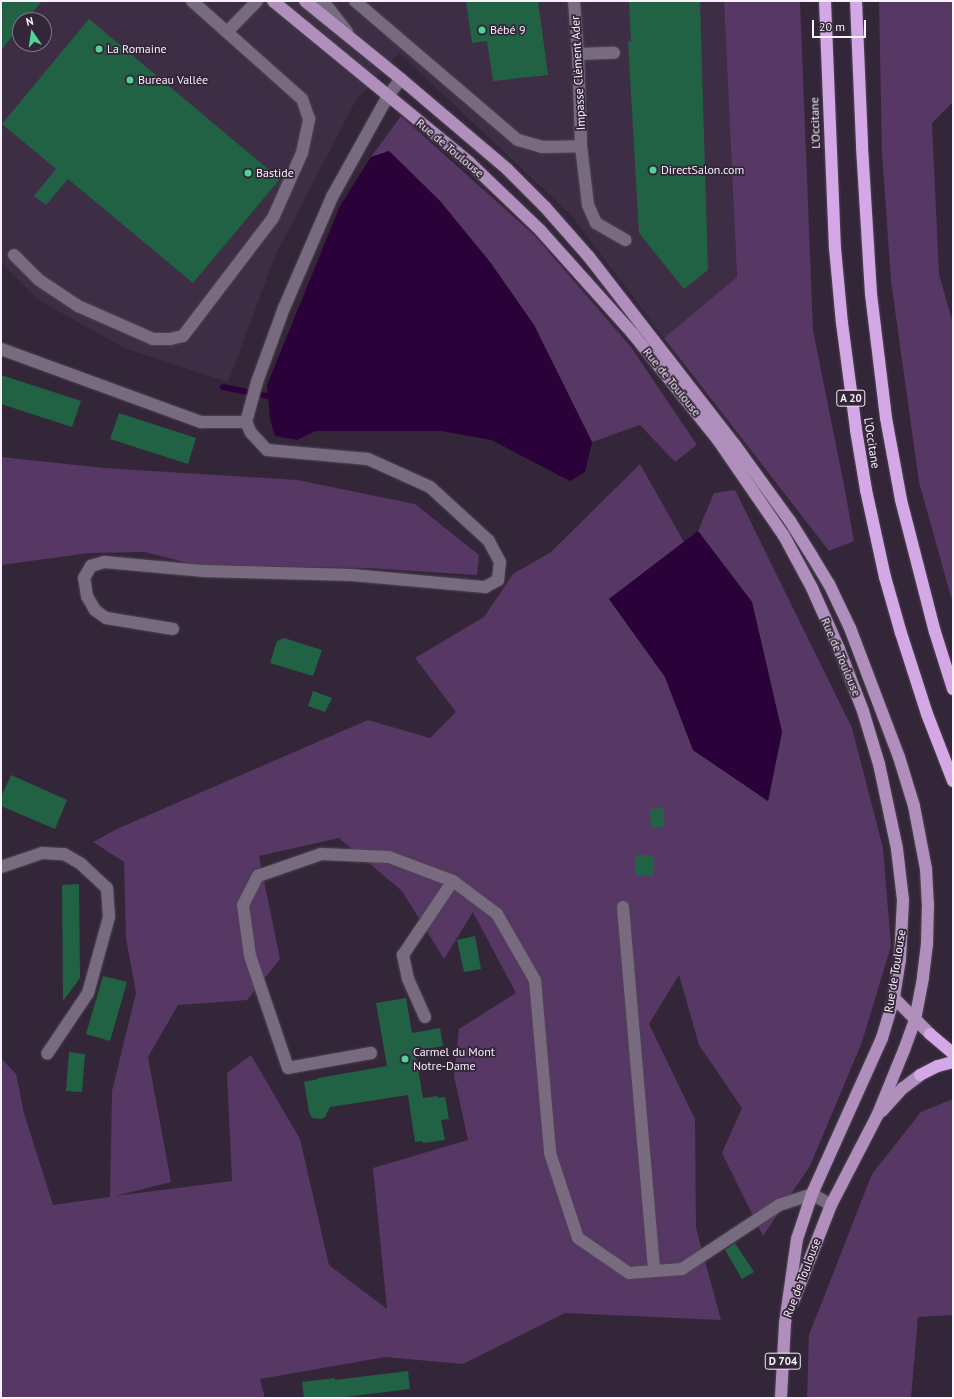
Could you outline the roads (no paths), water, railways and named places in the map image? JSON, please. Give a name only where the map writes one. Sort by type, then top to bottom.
[{"type":"highway","name":"L'Occitane","points":[[825,1],[835,248],[842,323],[856,430],[869,504],[885,577],[927,714],[953,781]]},
{"type":"highway","name":"L'Occitane","points":[[856,1],[862,147],[871,294],[884,403],[901,500],[935,632],[953,689]]},
{"type":"highway","points":[[930,1034],[953,1053]]},
{"type":"highway","points":[[920,1075],[938,1066],[953,1062]]},
{"type":"main road","name":"Rue de Toulouse","points":[[273,1],[470,163],[540,230],[610,306],[718,440],[784,536],[812,588],[861,704],[879,764],[897,849],[903,900],[900,959],[894,998],[882,1038],[871,1066],[812,1194],[797,1239],[785,1323]]},
{"type":"main road","name":"Rue de Toulouse","points":[[305,1],[401,79],[507,170],[545,206],[589,257],[735,445],[790,521],[828,584],[850,628],[899,757],[914,806],[926,869],[928,903],[927,951],[915,1020],[877,1116],[831,1205],[785,1323]]},
{"type":"main road","points":[[879,764],[899,757]]},
{"type":"main road","points":[[894,998],[930,1034]]},
{"type":"main road","points":[[877,1116],[903,1088],[920,1075]]},
{"type":"main road","name":"D 704","points":[[781,1398],[785,1323]]},
{"type":"street","points":[[14,255],[39,280],[78,306],[153,339],[170,339],[182,336],[273,218],[302,153],[309,119],[302,99],[192,1]]},
{"type":"street","points":[[227,32],[257,1]]},
{"type":"street","points":[[323,1],[356,42]]},
{"type":"street","points":[[355,1],[518,140],[542,147],[581,146]]},
{"type":"street","name":"Impasse Clément Ader","points":[[574,1],[578,54],[581,146],[588,205],[596,223],[626,240]]},
{"type":"street","points":[[578,54],[614,53]]},
{"type":"street","points":[[173,629],[106,618],[94,610],[87,596],[84,578],[91,566],[104,562],[202,571],[352,574],[485,587],[498,580],[500,562],[489,540],[430,486],[368,459],[267,450],[251,434],[246,422],[257,382],[284,308],[332,197],[388,96],[401,79]]},
{"type":"street","points":[[1,349],[201,422],[246,422]]},
{"type":"street","points":[[1,867],[42,853],[64,854],[81,864],[107,888],[109,917],[88,993],[47,1054]]},
{"type":"street","points":[[371,1053],[288,1068],[250,956],[243,905],[258,876],[321,854],[389,857],[453,881],[497,914],[535,980],[550,1153],[578,1238],[629,1273],[682,1269],[779,1205],[812,1194],[831,1205]]},
{"type":"street","points":[[425,1017],[408,979],[403,955],[453,881]]},
{"type":"street","points":[[623,907],[654,1271]]},
{"type":"waterway","points":[[223,387],[268,396]]},
{"type":"place","name":"Bébé 9","points":[[482,30]]},
{"type":"place","name":"La Romaine","points":[[99,49]]},
{"type":"place","name":"Bureau Vallée","points":[[130,80]]},
{"type":"place","name":"DirectSalon.com","points":[[653,170]]},
{"type":"place","name":"Bastide","points":[[248,173]]},
{"type":"place","name":"Carmel du Mont Notre-Dame","points":[[405,1059]]}]
